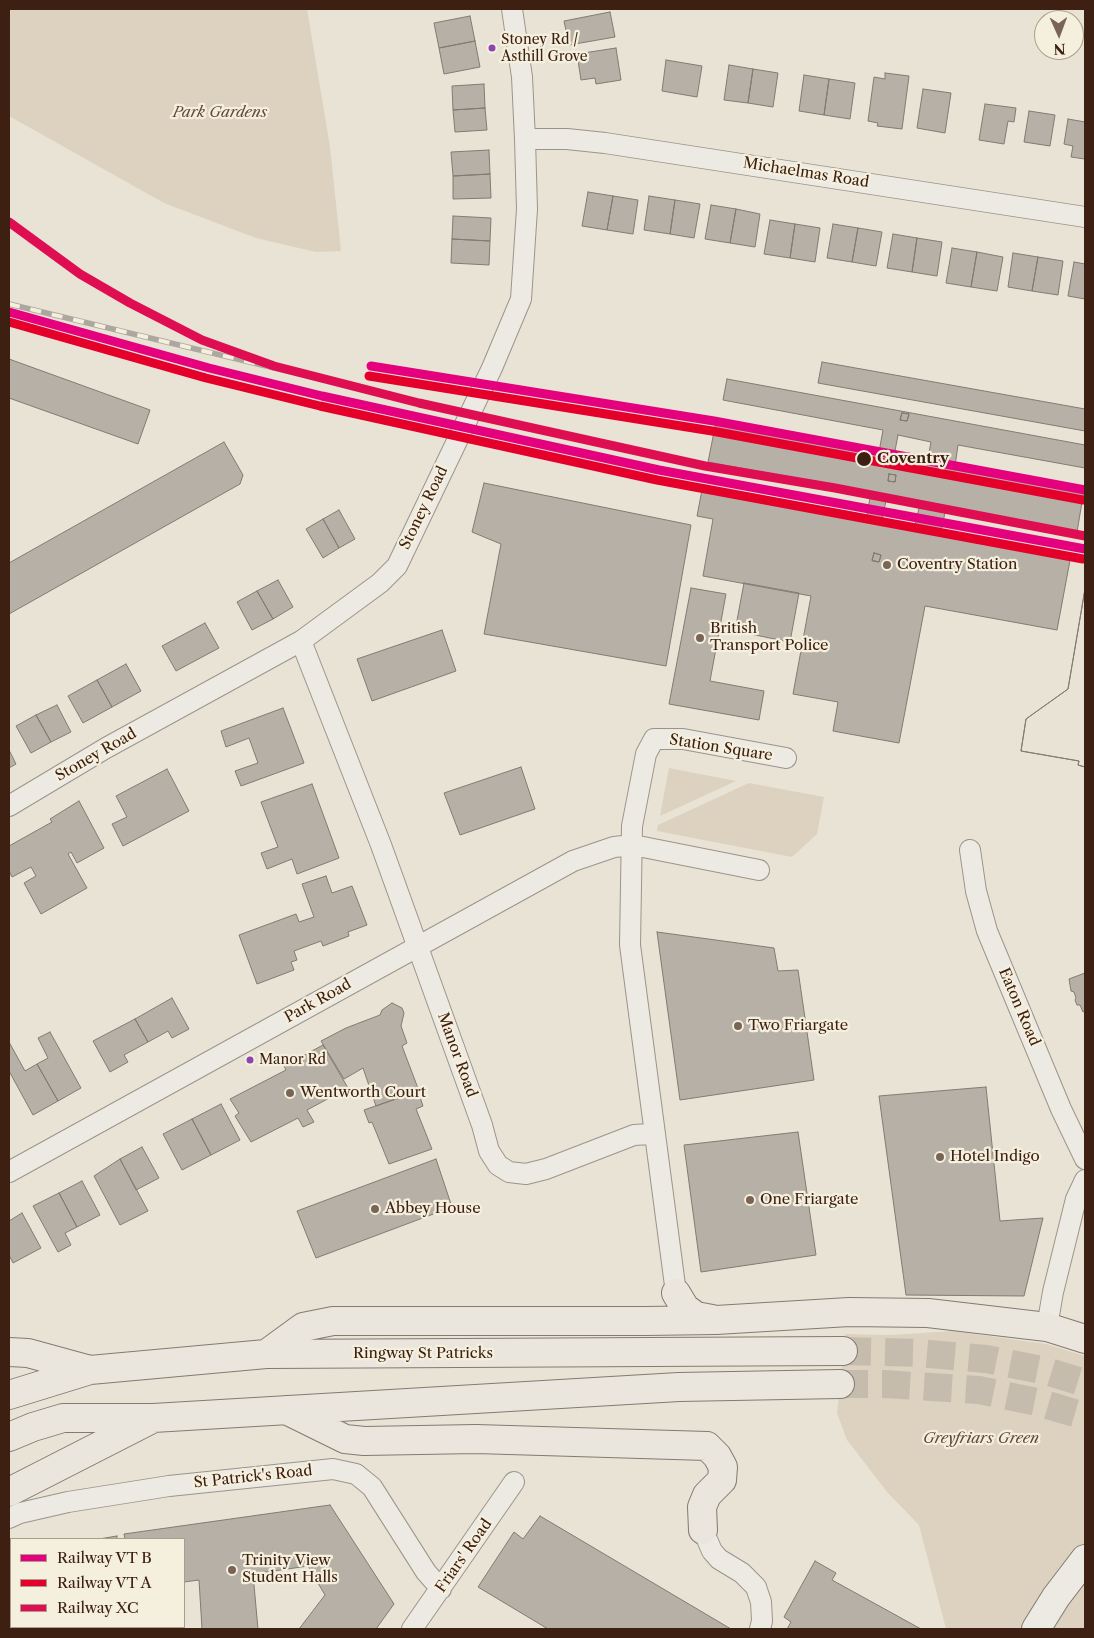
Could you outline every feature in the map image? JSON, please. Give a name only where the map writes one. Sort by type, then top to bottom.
[{"type":"highway","points":[[676,1293],[685,1308],[696,1316],[716,1320]]},
{"type":"highway","points":[[646,1321],[662,1317],[671,1309],[676,1293]]},
{"type":"highway","points":[[266,1354],[303,1327],[333,1321],[716,1320],[849,1312],[918,1312],[979,1317],[1047,1327],[1085,1339]]},
{"type":"highway","name":"Ringway St Patricks","points":[[9,1395],[90,1370],[266,1354],[843,1351]]},
{"type":"highway","points":[[9,1352],[28,1353],[90,1370]]},
{"type":"highway","points":[[9,1437],[62,1418],[153,1418],[679,1387],[840,1384]]},
{"type":"highway","points":[[285,1409],[345,1440],[476,1438],[707,1446],[717,1456],[723,1466],[722,1480],[707,1495],[702,1508],[703,1530]]},
{"type":"highway","points":[[9,1492],[153,1418]]},
{"type":"main road","points":[[1036,1629],[1056,1597],[1085,1559]]},
{"type":"street","name":"Stoney Road","points":[[9,806],[147,725],[302,641],[380,583],[397,566],[492,368],[521,299],[527,209],[525,139],[522,77],[512,9]]},
{"type":"street","name":"Michaelmas Road","points":[[525,139],[567,139],[605,143],[1085,217]]},
{"type":"street","name":"Manor Road","points":[[302,641],[417,946],[482,1125],[489,1151],[498,1165],[509,1172],[526,1174],[546,1169],[634,1135],[650,1134],[655,1138]]},
{"type":"street","name":"Station Square","points":[[633,845],[632,826],[646,754],[654,739],[682,739],[786,758]]},
{"type":"street","name":"Park Road","points":[[9,1172],[573,861],[614,847],[633,845]]},
{"type":"street","points":[[676,1293],[630,945],[633,845],[759,870]]},
{"type":"street","name":"Eaton Road","points":[[970,850],[976,891],[987,931],[1065,1118],[1085,1159]]},
{"type":"street","points":[[1047,1327],[1053,1292],[1076,1199],[1085,1180]]},
{"type":"street","name":"St Patrick's Road","points":[[9,1518],[20,1513],[68,1502],[169,1486],[333,1469],[356,1474],[372,1487],[426,1572],[441,1589]]},
{"type":"street","name":"Friars' Road","points":[[412,1629],[514,1482]]},
{"type":"street","points":[[703,1530],[719,1559],[742,1573],[756,1587],[761,1602],[762,1621],[760,1629]]},
{"type":"green space","name":"Park Gardens","points":[[9,9],[307,9],[330,147],[341,251],[316,252],[256,238],[164,203],[9,116]]},
{"type":"green space","points":[[669,768],[736,781],[660,816]]},
{"type":"green space","points":[[749,783],[824,797],[817,834],[792,857],[657,831],[658,825]]},
{"type":"green space","name":"Greyfriars Green","points":[[953,1331],[1046,1344],[1085,1356],[1085,1629],[946,1629],[919,1525],[888,1493],[847,1440],[837,1413],[845,1334],[890,1335]]},
{"type":"building","points":[[610,12],[615,37],[569,45],[564,21]]},
{"type":"building","points":[[470,16],[475,41],[439,48],[434,23]]},
{"type":"building","points":[[475,41],[480,67],[444,74],[439,48]]},
{"type":"building","points":[[616,48],[621,80],[596,84],[595,78],[581,80],[577,54]]},
{"type":"building","points":[[666,60],[702,66],[697,97],[662,91]]},
{"type":"building","points":[[729,65],[753,69],[748,103],[724,100]]},
{"type":"building","points":[[753,69],[778,73],[773,107],[748,103]]},
{"type":"building","points":[[885,73],[909,76],[902,129],[877,126],[878,123],[868,121],[874,77],[885,79]]},
{"type":"building","points":[[804,75],[829,79],[824,115],[799,111]]},
{"type":"building","points":[[829,79],[855,83],[850,119],[824,115]]},
{"type":"building","points":[[484,84],[485,108],[453,110],[452,86]]},
{"type":"building","points":[[923,89],[951,93],[945,133],[917,128]]},
{"type":"building","points":[[985,104],[1016,108],[1014,122],[1008,121],[1004,144],[979,140]]},
{"type":"building","points":[[485,108],[487,130],[455,132],[453,110]]},
{"type":"building","points":[[1029,111],[1055,115],[1050,146],[1024,142]]},
{"type":"building","points":[[1068,119],[1085,122],[1085,159],[1071,157],[1073,146],[1064,144]]},
{"type":"building","points":[[489,150],[490,174],[453,176],[451,152]]},
{"type":"building","points":[[490,174],[491,198],[453,199],[453,176]]},
{"type":"building","points":[[588,192],[613,196],[607,230],[582,226]]},
{"type":"building","points":[[613,196],[638,200],[633,234],[607,230]]},
{"type":"building","points":[[649,196],[675,200],[670,234],[644,230]]},
{"type":"building","points":[[675,200],[700,204],[694,238],[670,234]]},
{"type":"building","points":[[711,205],[736,209],[730,243],[705,239]]},
{"type":"building","points":[[736,209],[760,214],[755,247],[730,243]]},
{"type":"building","points":[[453,216],[491,218],[490,241],[452,239]]},
{"type":"building","points":[[770,220],[795,224],[790,258],[764,254]]},
{"type":"building","points":[[795,224],[820,228],[815,262],[790,258]]},
{"type":"building","points":[[833,224],[858,228],[852,262],[827,258]]},
{"type":"building","points":[[858,228],[882,232],[876,266],[852,262]]},
{"type":"building","points":[[893,234],[917,238],[912,272],[887,268]]},
{"type":"building","points":[[917,238],[942,242],[937,276],[912,272]]},
{"type":"building","points":[[452,239],[490,241],[489,265],[451,263]]},
{"type":"building","points":[[952,248],[977,252],[971,287],[946,283]]},
{"type":"building","points":[[977,252],[1003,257],[997,291],[971,287]]},
{"type":"building","points":[[1013,253],[1038,257],[1032,291],[1008,287]]},
{"type":"building","points":[[1038,257],[1063,261],[1058,295],[1032,291]]},
{"type":"building","points":[[1074,262],[1085,264],[1085,299],[1068,296]]},
{"type":"building","points":[[9,359],[150,410],[138,444],[9,398]]},
{"type":"building","points":[[822,362],[1085,409],[1085,431],[818,383]]},
{"type":"building","name":"Coventry Station","points":[[727,379],[1085,445],[1085,468],[958,445],[955,466],[1084,490],[1077,532],[946,508],[941,531],[1071,555],[1057,630],[925,606],[899,743],[833,731],[838,702],[793,694],[811,596],[703,576],[713,519],[697,516],[703,485],[867,515],[871,492],[708,462],[716,422],[879,452],[883,430],[723,400]],"holes":[[[898,435],[931,442],[927,463],[894,456]],[[887,497],[920,504],[915,525],[882,518]]]},
{"type":"building","points":[[902,413],[909,414],[907,421],[900,420]]},
{"type":"building","points":[[902,413],[909,414],[907,421],[900,420]]},
{"type":"building","points":[[224,442],[243,475],[240,484],[9,614],[9,563]]},
{"type":"building","points":[[889,474],[896,475],[895,482],[888,481]]},
{"type":"building","points":[[889,474],[896,475],[895,482],[888,481]]},
{"type":"building","points":[[484,483],[691,525],[666,666],[484,634],[501,544],[472,532]]},
{"type":"building","points":[[339,510],[355,539],[339,548],[323,519]]},
{"type":"building","points":[[323,519],[339,548],[323,558],[306,529]]},
{"type":"building","points":[[874,553],[881,555],[879,562],[872,560]]},
{"type":"building","points":[[874,553],[881,555],[879,562],[872,561]]},
{"type":"building","points":[[278,580],[293,607],[273,619],[257,591]]},
{"type":"building","points":[[744,583],[799,593],[790,642],[735,631]]},
{"type":"building","name":"British Transport Police","points":[[691,588],[726,594],[710,681],[764,691],[759,720],[669,704]]},
{"type":"building","points":[[1085,589],[1085,767],[1078,765],[1079,761],[1021,751],[1026,719],[1068,689]]},
{"type":"building","points":[[1085,589],[1085,767],[1078,765],[1079,761],[1021,751],[1026,719],[1068,689]]},
{"type":"building","points":[[257,591],[273,619],[252,630],[237,602]]},
{"type":"building","points":[[205,623],[219,648],[176,671],[162,646]]},
{"type":"building","points":[[442,630],[456,671],[372,701],[357,659]]},
{"type":"building","points":[[126,664],[141,691],[112,707],[97,680]]},
{"type":"building","points":[[97,680],[112,707],[83,723],[68,696]]},
{"type":"building","points":[[57,705],[71,732],[51,742],[36,715]]},
{"type":"building","points":[[283,708],[304,763],[241,786],[235,771],[258,763],[249,738],[226,747],[221,731]]},
{"type":"building","points":[[36,715],[51,742],[31,753],[16,726]]},
{"type":"building","points":[[9,750],[16,764],[9,768]]},
{"type":"building","points":[[521,767],[535,809],[460,835],[444,793]]},
{"type":"building","points":[[167,769],[189,811],[123,846],[112,824],[127,817],[116,796]]},
{"type":"building","points":[[312,784],[339,858],[297,874],[292,859],[267,869],[261,853],[278,847],[261,802]]},
{"type":"building","points":[[79,801],[104,848],[77,863],[71,852],[68,854],[87,888],[41,914],[24,883],[36,876],[31,867],[12,877],[9,871],[9,846],[52,822],[50,819]]},
{"type":"building","points":[[326,876],[332,893],[352,886],[367,925],[348,932],[349,936],[323,946],[321,941],[294,951],[297,960],[291,962],[294,970],[257,984],[239,935],[296,914],[299,922],[314,917],[302,884]]},
{"type":"building","name":"Two Friargate","points":[[657,932],[774,948],[778,971],[798,970],[814,1080],[680,1100]]},
{"type":"building","points":[[1085,973],[1085,1011],[1083,1012],[1080,1005],[1077,1005],[1074,992],[1071,991],[1069,979]]},
{"type":"building","points":[[172,998],[189,1029],[172,1038],[168,1031],[148,1042],[135,1019]]},
{"type":"building","points":[[392,1003],[402,1008],[404,1013],[401,1026],[407,1043],[402,1046],[419,1091],[376,1106],[363,1068],[344,1079],[321,1041],[346,1028],[380,1015],[382,1010]]},
{"type":"building","points":[[135,1019],[148,1042],[124,1055],[128,1062],[110,1072],[93,1041]]},
{"type":"building","points":[[50,1032],[81,1088],[58,1101],[37,1064],[48,1058],[38,1038]]},
{"type":"building","points":[[9,1042],[25,1071],[37,1064],[58,1101],[33,1115],[9,1071]]},
{"type":"building","name":"Wentworth Court","points":[[323,1045],[348,1088],[307,1110],[314,1122],[303,1127],[298,1118],[251,1142],[235,1116],[239,1113],[230,1099],[286,1070],[284,1066]]},
{"type":"building","name":"Hotel Indigo","points":[[986,1087],[1000,1221],[1043,1218],[1024,1296],[906,1295],[879,1096]]},
{"type":"building","points":[[418,1091],[423,1106],[416,1109],[432,1149],[389,1164],[372,1122],[369,1123],[364,1110]]},
{"type":"building","points":[[221,1104],[240,1140],[211,1155],[192,1119]]},
{"type":"building","points":[[192,1119],[211,1155],[182,1170],[163,1134]]},
{"type":"building","name":"One Friargate","points":[[798,1132],[816,1255],[701,1272],[684,1145]]},
{"type":"building","points":[[142,1147],[159,1178],[136,1190],[120,1159]]},
{"type":"building","points":[[120,1159],[148,1211],[120,1225],[94,1176]]},
{"type":"building","name":"Abbey House","points":[[436,1159],[452,1207],[316,1258],[297,1211]]},
{"type":"building","points":[[82,1181],[100,1215],[77,1227],[59,1193]]},
{"type":"building","points":[[59,1193],[77,1227],[65,1233],[71,1245],[58,1252],[33,1206]]},
{"type":"building","points":[[22,1213],[41,1248],[13,1263],[9,1255],[9,1221]]},
{"type":"building","name":"Trinity View Student Halls","points":[[330,1505],[394,1604],[376,1629],[299,1629],[325,1595],[308,1566],[253,1574],[258,1629],[202,1629],[199,1580],[185,1582],[185,1538],[125,1538],[124,1534]]},
{"type":"building","points":[[540,1516],[731,1629],[548,1629],[478,1587],[514,1532],[523,1539]]},
{"type":"building","points":[[9,1553],[10,1553],[10,1587]]},
{"type":"building","points":[[815,1561],[836,1573],[832,1580],[921,1629],[787,1629],[791,1622],[784,1617]]},
{"type":"tunnel","points":[[843,1351],[919,1353],[986,1359],[1046,1371],[1085,1383]]},
{"type":"tunnel","points":[[840,1384],[884,1384],[979,1390],[1037,1402],[1085,1416]]},
{"type":"railway","points":[[9,304],[324,380]]},
{"type":"transit line","points":[[9,312],[209,368],[322,396],[659,470],[1085,549]]},
{"type":"transit line","points":[[9,322],[206,378],[320,406],[657,480],[1083,559]]},
{"type":"transit line","points":[[371,366],[714,421],[1085,490]]},
{"type":"transit line","points":[[369,376],[712,431],[1083,500]]},
{"type":"rail line","name":"XC","points":[[9,222],[80,274],[130,303],[202,340],[274,366],[419,403],[705,466],[835,488],[1085,536]]},
{"type":"place","name":"Stoney Rd / Asthill Grove","points":[[492,48]]},
{"type":"place","name":"Coventry","points":[[864,459]]},
{"type":"place","name":"Coventry Station","points":[[887,565]]},
{"type":"place","name":"British Transport Police","points":[[700,638]]},
{"type":"place","name":"Two Friargate","points":[[738,1026]]},
{"type":"place","name":"Manor Rd","points":[[250,1060]]},
{"type":"place","name":"Wentworth Court","points":[[290,1093]]},
{"type":"place","name":"Hotel Indigo","points":[[940,1157]]},
{"type":"place","name":"One Friargate","points":[[750,1200]]},
{"type":"place","name":"Abbey House","points":[[375,1209]]},
{"type":"place","name":"Trinity View Student Halls","points":[[232,1570]]}]
